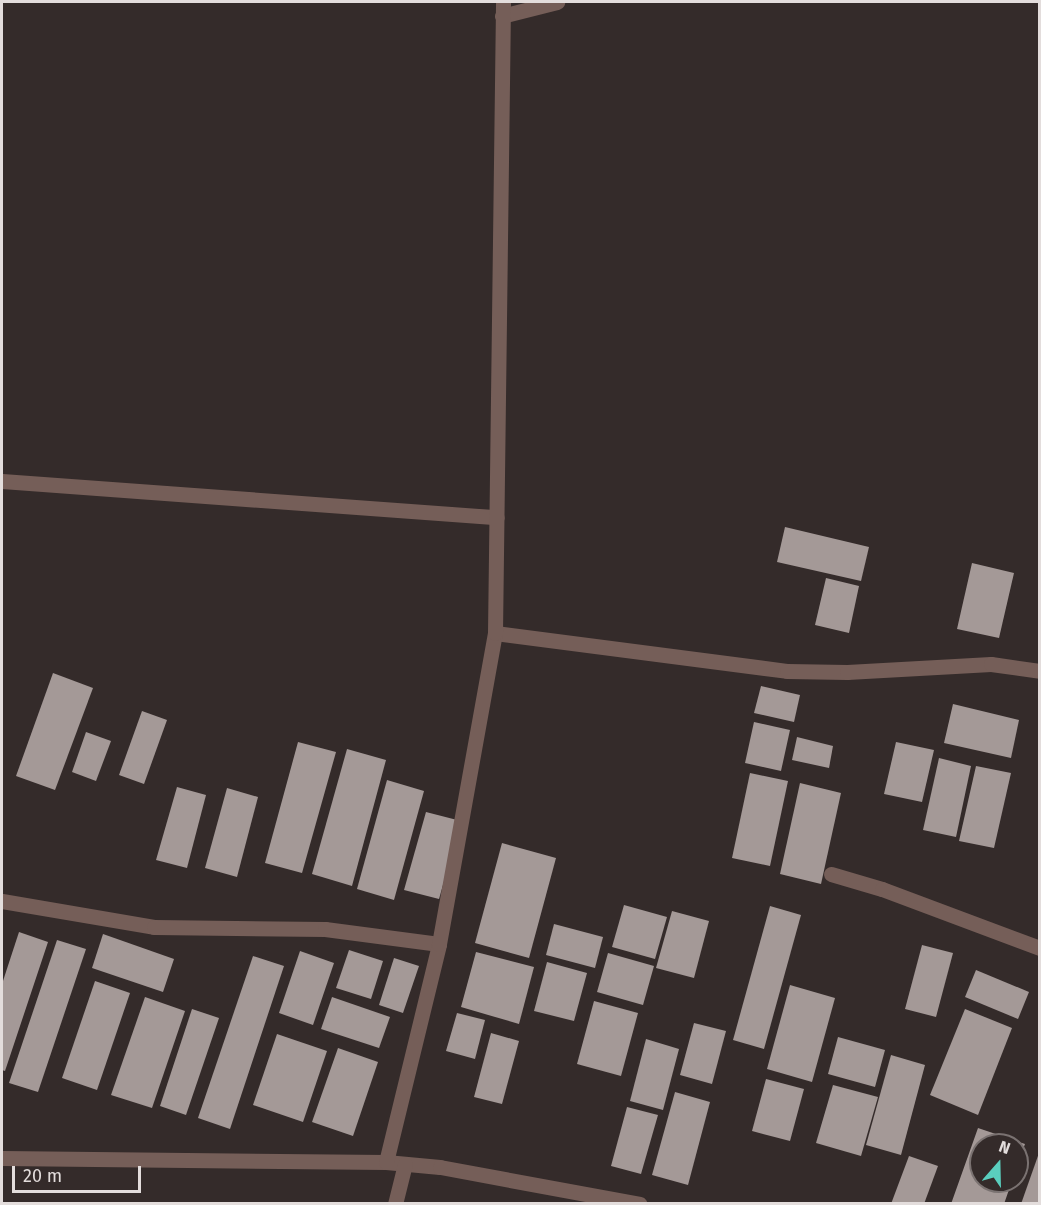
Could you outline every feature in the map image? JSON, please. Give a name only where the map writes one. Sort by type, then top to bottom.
[{"type":"street","points":[[386,1162],[439,944],[495,633],[503,9],[557,2]]},
{"type":"street","points":[[2,481],[497,517]]},
{"type":"street","points":[[495,633],[787,671],[847,672],[991,664],[1040,671]]},
{"type":"street","points":[[831,874],[882,889],[1040,948]]},
{"type":"street","points":[[2,901],[154,927],[326,929],[439,944]]},
{"type":"street","points":[[2,1158],[386,1162],[640,1203]]},
{"type":"street","points":[[395,1203],[405,1164]]},
{"type":"building","points":[[785,527],[869,547],[861,581],[777,562]]},
{"type":"building","points":[[972,563],[1014,573],[999,638],[957,629]]},
{"type":"building","points":[[826,578],[859,586],[849,633],[815,625]]},
{"type":"building","points":[[53,673],[93,688],[55,790],[16,776]]},
{"type":"building","points":[[761,686],[800,695],[794,722],[754,713]]},
{"type":"building","points":[[953,704],[1019,720],[1011,758],[944,743]]},
{"type":"building","points":[[142,711],[167,720],[144,784],[119,775]]},
{"type":"building","points":[[754,722],[790,730],[781,771],[745,763]]},
{"type":"building","points":[[86,732],[111,741],[96,781],[72,772]]},
{"type":"building","points":[[797,737],[833,746],[829,768],[792,760]]},
{"type":"building","points":[[298,742],[336,752],[302,873],[265,863]]},
{"type":"building","points":[[896,742],[934,750],[922,802],[884,794]]},
{"type":"building","points":[[347,749],[386,760],[352,886],[312,874]]},
{"type":"building","points":[[939,758],[971,766],[956,837],[923,830]]},
{"type":"building","points":[[976,766],[1011,773],[994,848],[959,841]]},
{"type":"building","points":[[750,773],[788,781],[770,866],[732,858]]},
{"type":"building","points":[[387,780],[424,791],[394,900],[357,889]]},
{"type":"building","points":[[800,783],[841,793],[821,884],[780,874]]},
{"type":"building","points":[[177,787],[206,795],[187,868],[156,860]]},
{"type":"building","points":[[227,788],[258,797],[237,877],[205,868]]},
{"type":"building","points":[[426,812],[461,821],[439,899],[404,890]]},
{"type":"building","points":[[502,843],[556,858],[529,958],[475,943]]},
{"type":"building","points":[[624,905],[667,917],[655,959],[612,947]]},
{"type":"building","points":[[770,906],[801,915],[764,1049],[733,1040]]},
{"type":"building","points":[[672,911],[709,921],[694,978],[656,968]]},
{"type":"building","points":[[554,924],[603,937],[595,968],[546,955]]},
{"type":"building","points":[[19,932],[48,942],[5,1071],[2,1070],[2,984]]},
{"type":"building","points":[[103,934],[174,959],[163,992],[92,968]]},
{"type":"building","points":[[57,940],[86,949],[38,1092],[9,1083]]},
{"type":"building","points":[[922,945],[953,953],[936,1017],[905,1009]]},
{"type":"building","points":[[349,950],[383,961],[371,999],[336,988]]},
{"type":"building","points":[[300,951],[334,963],[313,1025],[279,1013]]},
{"type":"building","points":[[476,952],[534,967],[519,1024],[461,1007]]},
{"type":"building","points":[[608,953],[654,966],[643,1005],[597,992]]},
{"type":"building","points":[[253,956],[284,966],[230,1129],[198,1118]]},
{"type":"building","points":[[394,958],[419,966],[403,1013],[379,1005]]},
{"type":"building","points":[[547,962],[587,973],[574,1021],[534,1011]]},
{"type":"building","points":[[976,970],[1029,992],[1018,1019],[965,997]]},
{"type":"building","points":[[95,981],[130,993],[97,1090],[62,1078]]},
{"type":"building","points":[[790,985],[835,998],[812,1082],[767,1069]]},
{"type":"building","points":[[145,997],[185,1011],[152,1108],[111,1095]]},
{"type":"building","points":[[332,997],[390,1017],[379,1048],[321,1029]]},
{"type":"building","points":[[594,1001],[638,1013],[621,1076],[577,1064]]},
{"type":"building","points":[[192,1009],[219,1018],[186,1115],[160,1106]]},
{"type":"building","points":[[965,1009],[1012,1028],[978,1115],[930,1095]]},
{"type":"building","points":[[457,1013],[485,1020],[475,1059],[446,1051]]},
{"type":"building","points":[[694,1023],[726,1031],[712,1084],[680,1075]]},
{"type":"building","points":[[491,1033],[519,1041],[502,1104],[474,1097]]},
{"type":"building","points":[[277,1034],[327,1051],[303,1122],[253,1105]]},
{"type":"building","points":[[838,1037],[885,1050],[875,1087],[828,1074]]},
{"type":"building","points":[[646,1039],[679,1049],[663,1110],[630,1101]]},
{"type":"building","points":[[338,1048],[378,1062],[353,1136],[312,1122]]},
{"type":"building","points":[[891,1055],[925,1065],[901,1155],[866,1145]]},
{"type":"building","points":[[766,1079],[804,1089],[790,1141],[752,1131]]},
{"type":"building","points":[[833,1085],[878,1097],[861,1156],[816,1143]]},
{"type":"building","points":[[675,1092],[710,1102],[688,1185],[652,1175]]},
{"type":"building","points":[[627,1107],[658,1115],[641,1174],[611,1166]]},
{"type":"building","points":[[978,1128],[993,1133],[976,1133]]},
{"type":"building","points":[[969,1153],[969,1193],[1008,1193],[1004,1204],[951,1204]]},
{"type":"building","points":[[1039,1153],[1040,1204],[1021,1204],[1025,1193],[1029,1193],[1029,1181]]},
{"type":"building","points":[[909,1156],[938,1166],[924,1204],[891,1204]]}]
